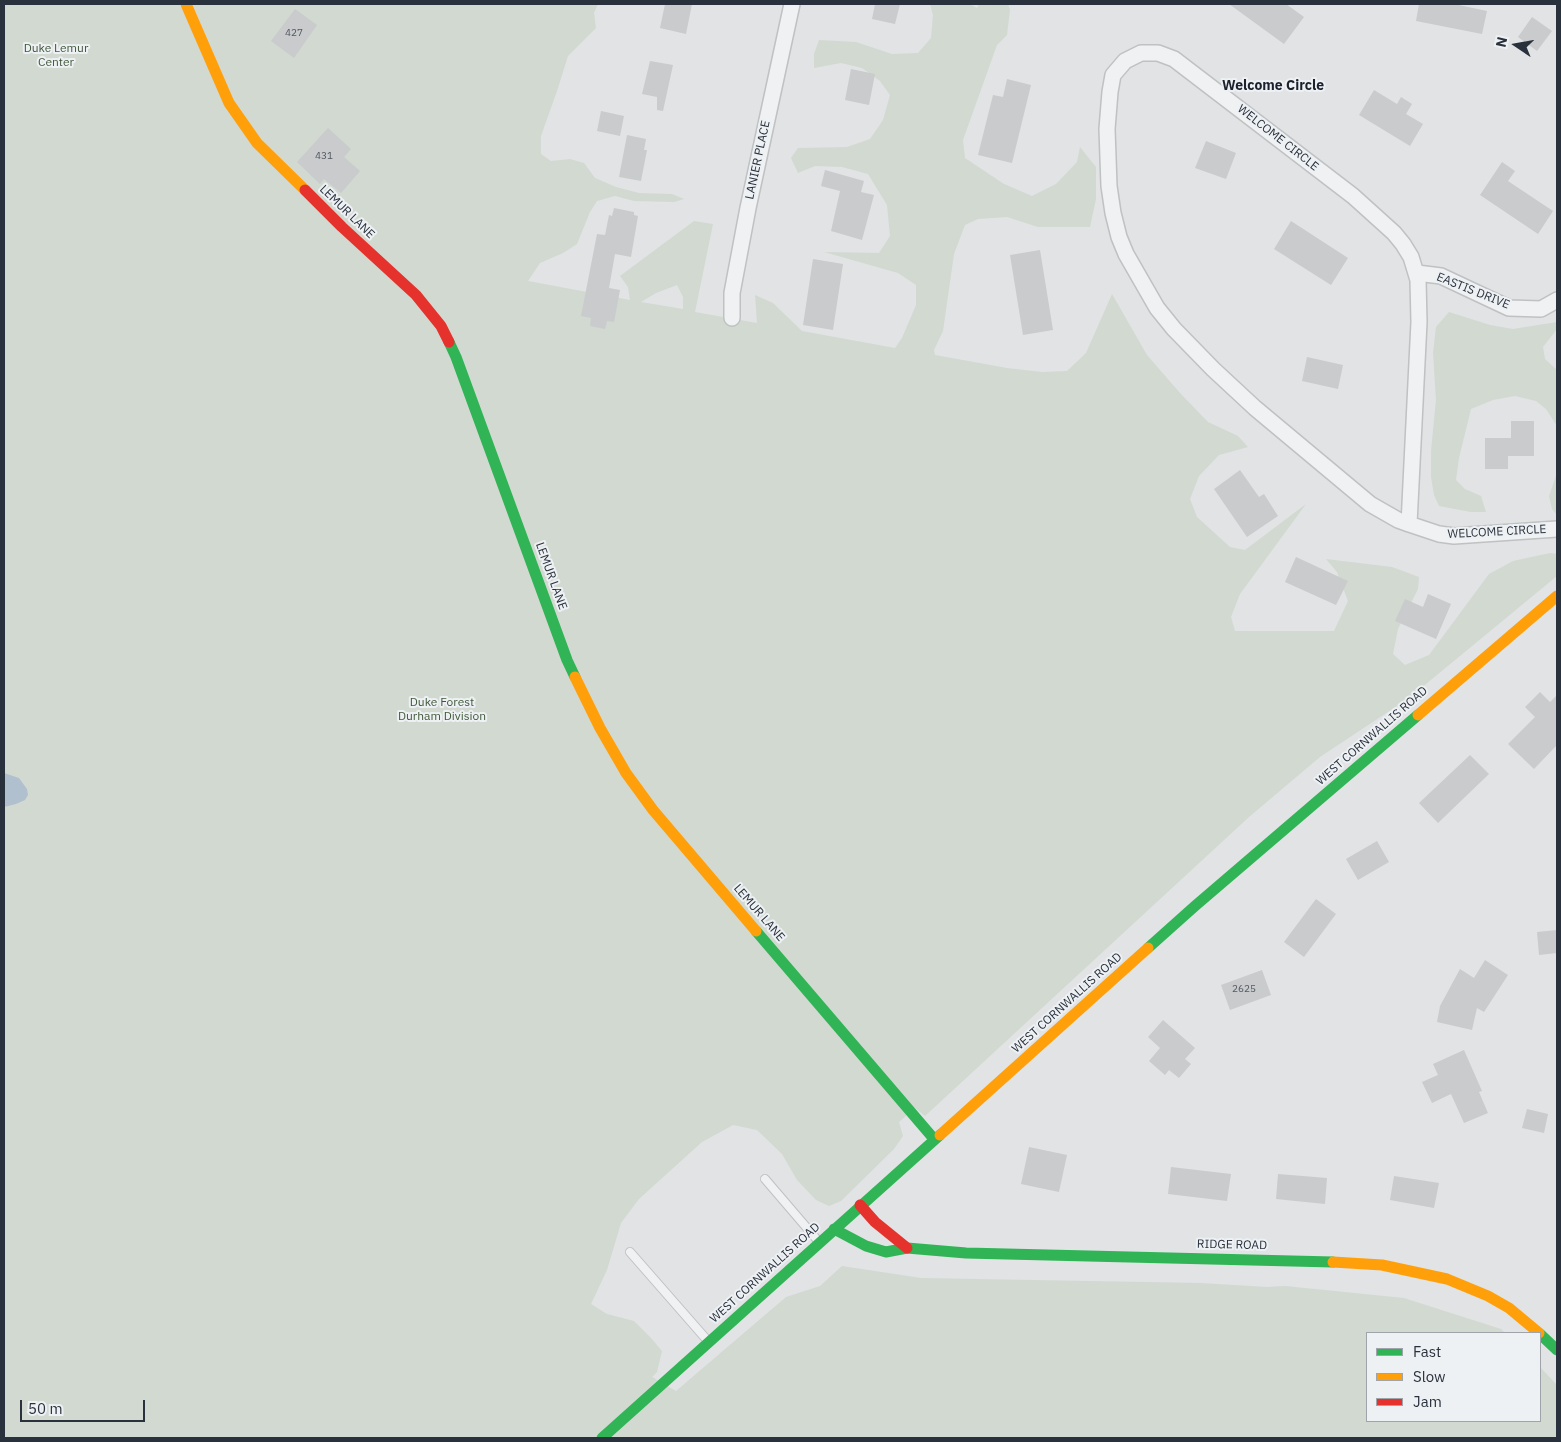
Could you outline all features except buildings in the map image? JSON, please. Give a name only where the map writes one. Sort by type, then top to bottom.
[{"type":"street","name":"LEMUR LANE","points":[[186,4],[229,103],[257,143],[342,227],[416,295],[441,326],[456,357],[567,660],[600,728],[626,773],[653,810],[934,1139]]},
{"type":"street","name":"LANIER PLACE","points":[[732,318],[732,293],[748,208],[792,4]]},
{"type":"street","name":"WELCOME CIRCLE","points":[[1409,524],[1419,322],[1417,273],[1411,257],[1394,233],[1353,196],[1174,59],[1158,53],[1142,53],[1125,61],[1114,76],[1110,92],[1107,129],[1109,186],[1113,213],[1119,237],[1126,254],[1157,308],[1174,329],[1255,408],[1370,504],[1409,524],[1439,534],[1454,536],[1557,529]]},
{"type":"street","name":"EASTIS DRIVE","points":[[1417,273],[1441,276],[1509,308],[1541,309],[1557,300]]},
{"type":"street","name":"WEST CORNWALLIS ROAD","points":[[602,1438],[1195,906],[1557,596]]},
{"type":"street","points":[[860,1205],[875,1222],[907,1248]]},
{"type":"street","name":"RIDGE ROAD","points":[[834,1228],[866,1246],[886,1252],[907,1248],[966,1253],[1305,1261],[1382,1265],[1447,1279],[1466,1286],[1509,1308],[1539,1332]]},
{"type":"street","name":"RIDGE ROAD","points":[[1541,1334],[1557,1350]]},
{"type":"lane","points":[[765,1179],[819,1242]]},
{"type":"lane","points":[[630,1252],[709,1342]]},
{"type":"green space","name":"Duke Forest Durham Division","points":[[4,4],[598,4],[594,13],[596,28],[568,56],[541,136],[541,154],[551,161],[570,159],[584,163],[595,178],[616,187],[639,193],[672,194],[684,199],[674,202],[634,201],[615,196],[597,201],[590,212],[577,244],[563,253],[540,263],[528,281],[630,300],[628,287],[620,276],[694,221],[713,224],[695,312],[757,323],[755,295],[773,303],[802,331],[895,348],[902,338],[916,305],[916,285],[898,273],[824,252],[879,253],[890,236],[887,205],[868,174],[842,167],[815,166],[798,173],[791,158],[798,148],[847,147],[870,139],[883,120],[890,95],[880,81],[862,68],[841,63],[814,68],[814,54],[819,40],[856,42],[892,54],[918,53],[931,38],[933,15],[930,4],[970,4],[977,8],[979,4],[1008,4],[1010,10],[1007,35],[997,45],[963,140],[965,158],[1004,184],[1032,196],[1056,184],[1077,162],[1080,147],[1096,167],[1096,199],[1090,227],[1038,227],[1007,217],[978,219],[965,225],[954,254],[943,331],[934,350],[935,355],[1007,368],[1042,372],[1067,371],[1086,353],[1112,294],[1147,355],[1180,393],[1208,422],[1238,436],[1248,447],[1219,455],[1199,476],[1190,499],[1197,517],[1230,547],[1245,550],[1306,504],[1240,594],[1231,617],[1235,631],[1334,631],[1348,601],[1337,572],[1326,559],[1392,567],[1419,577],[1418,589],[1398,629],[1393,654],[1405,665],[1429,655],[1489,574],[1513,561],[1550,553],[1557,554],[1557,576],[1409,698],[1320,757],[1249,817],[925,1116],[915,1108],[899,1122],[903,1136],[894,1149],[841,1201],[829,1206],[816,1200],[797,1180],[782,1154],[757,1130],[733,1125],[702,1142],[639,1199],[621,1223],[607,1270],[591,1304],[607,1314],[634,1321],[651,1338],[662,1351],[657,1372],[652,1377],[676,1391],[786,1297],[820,1286],[842,1266],[921,1278],[1285,1286],[1404,1298],[1501,1329],[1504,1332],[1366,1332],[1366,1422],[1541,1422],[1541,1368],[1557,1385],[1557,1438],[4,1438]],"holes":[[[677,285],[683,297],[683,309],[641,302],[656,293]]]},
{"type":"green space","points":[[1449,312],[1490,325],[1513,329],[1557,322],[1557,329],[1543,347],[1545,359],[1557,370],[1557,426],[1546,409],[1536,401],[1515,396],[1493,400],[1471,409],[1459,458],[1456,480],[1465,489],[1481,496],[1486,512],[1471,512],[1439,506],[1434,495],[1431,477],[1431,451],[1436,400],[1433,353],[1436,327]]},
{"type":"green space","points":[[1557,473],[1557,515],[1552,509],[1549,496]]},
{"type":"water","points":[[4,773],[19,778],[27,789],[28,795],[25,800],[4,807]]},
{"type":"traffic: fast","points":[[449,342],[567,660],[575,677]]},
{"type":"traffic: fast","points":[[1148,948],[1418,715]]},
{"type":"traffic: fast","points":[[756,931],[934,1139]]},
{"type":"traffic: fast","points":[[602,1438],[940,1135]]},
{"type":"traffic: fast","points":[[834,1229],[866,1246],[886,1252],[907,1248],[966,1253],[1333,1262]]},
{"type":"traffic: fast","points":[[1541,1335],[1557,1350]]},
{"type":"traffic: slow","points":[[186,4],[229,103],[257,143],[305,190]]},
{"type":"traffic: slow","points":[[1418,715],[1557,596]]},
{"type":"traffic: slow","points":[[575,677],[600,728],[626,773],[653,810],[756,931]]},
{"type":"traffic: slow","points":[[940,1135],[1148,948]]},
{"type":"traffic: slow","points":[[1333,1262],[1382,1265],[1447,1279],[1488,1296],[1509,1308],[1538,1332]]},
{"type":"traffic: jam","points":[[305,190],[416,295],[441,326],[449,342]]},
{"type":"traffic: jam","points":[[860,1205],[875,1222],[907,1248]]},
{"type":"district","name":"Welcome Circle","points":[[1273,86]]},
{"type":"park label","name":"Duke Lemur Center","points":[[56,56]]}]
